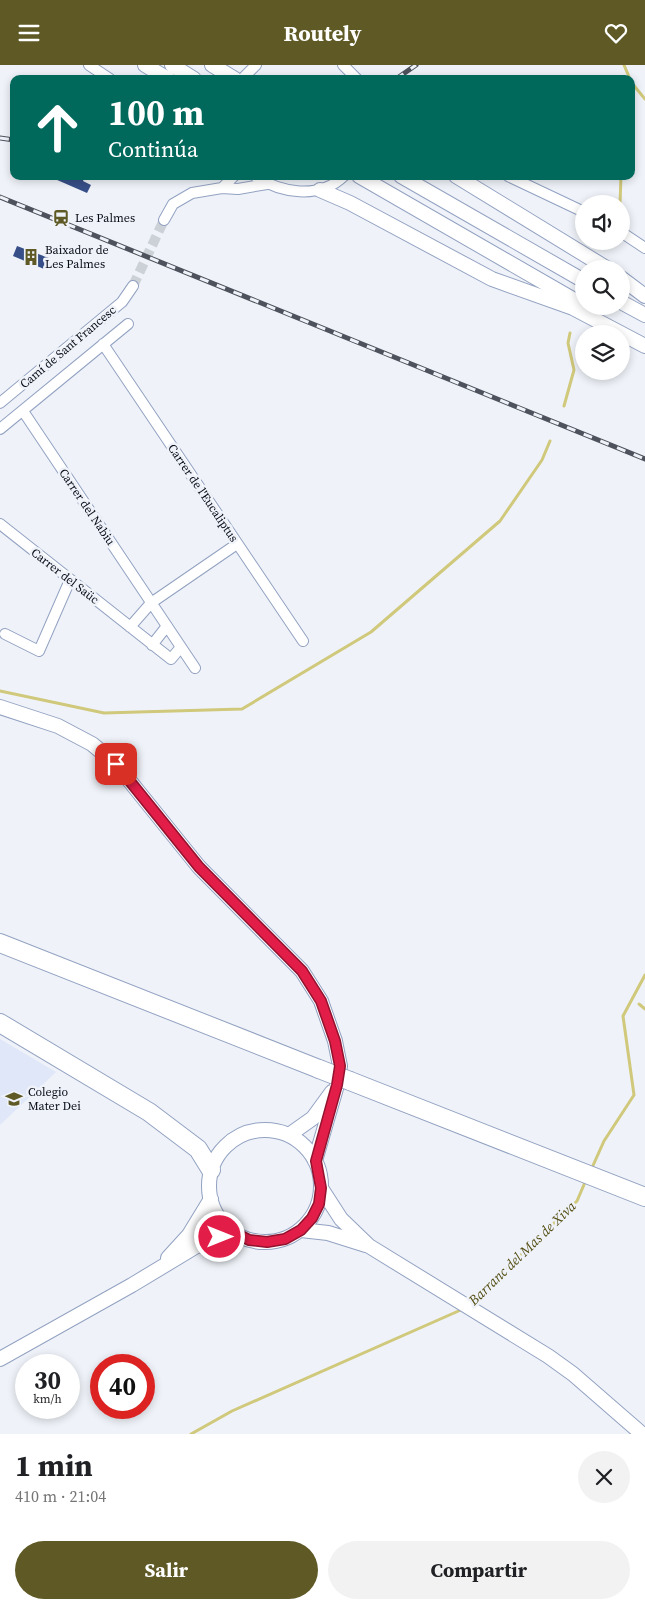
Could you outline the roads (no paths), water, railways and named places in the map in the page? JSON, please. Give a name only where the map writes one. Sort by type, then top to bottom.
[{"type":"highway","points":[[0,943],[319,1069],[344,1083],[560,1163],[645,1197]]},
{"type":"highway","points":[[0,1023],[150,1113],[198,1149],[211,1170]]},
{"type":"main road","points":[[145,65],[161,75]]},
{"type":"main road","points":[[172,65],[188,75]]},
{"type":"main road","points":[[212,65],[228,75]]},
{"type":"main road","points":[[366,180],[575,300]]},
{"type":"main road","points":[[408,180],[575,276]]},
{"type":"main road","points":[[463,180],[593,260]]},
{"type":"main road","points":[[320,189],[350,203],[492,279],[574,308],[645,346]]},
{"type":"main road","points":[[630,285],[645,296]]},
{"type":"main road","points":[[630,307],[645,315]]},
{"type":"main road","points":[[601,315],[645,340]]},
{"type":"main road","points":[[0,707],[58,726],[92,744],[116,764],[199,867],[302,971],[321,1001],[335,1041],[344,1083],[316,1161]]},
{"type":"main road","points":[[289,1135],[313,1118],[344,1083]]},
{"type":"main road","points":[[270,1130],[289,1135],[304,1146],[316,1161],[321,1188],[319,1204],[312,1218],[301,1230],[285,1239],[267,1242],[249,1240],[232,1231],[215,1211],[209,1185],[211,1170],[220,1153],[233,1140],[251,1132],[270,1130]]},
{"type":"main road","points":[[321,1188],[341,1219],[369,1246],[573,1374],[642,1434]]},
{"type":"main road","points":[[159,1268],[189,1235],[211,1199]]},
{"type":"main road","points":[[301,1230],[328,1233],[369,1246]]},
{"type":"main road","points":[[0,1359],[132,1285],[194,1247],[232,1231]]},
{"type":"street","points":[[89,65],[104,75]]},
{"type":"street","points":[[246,75],[256,65]]},
{"type":"street","points":[[342,65],[353,75]]},
{"type":"street","points":[[222,188],[232,180]]},
{"type":"street","points":[[261,180],[283,191],[302,192],[320,189],[337,180]]},
{"type":"street","points":[[516,180],[575,208]]},
{"type":"street","points":[[164,220],[173,204],[192,193],[222,188],[238,189],[267,184]]},
{"type":"street","points":[[630,238],[645,248]]},
{"type":"street","name":"Camí de Sant Francesc","points":[[0,403],[122,302],[133,286]]},
{"type":"street","name":"Camí de Sant Francesc","points":[[0,429],[128,324]]},
{"type":"street","name":"Carrer de l'Eucaliptus","points":[[103,344],[303,641]]},
{"type":"street","name":"Carrer del Nabiu","points":[[23,411],[195,668]]},
{"type":"street","name":"Carrer del Saüc","points":[[0,524],[171,659],[181,647]]},
{"type":"street","points":[[130,627],[151,603],[237,544]]},
{"type":"street","points":[[5,635],[39,651],[70,580]]},
{"type":"street","points":[[152,645],[167,626]]},
{"type":"waterway","points":[[624,65],[628,75]]},
{"type":"waterway","points":[[635,87],[645,99]]},
{"type":"waterway","points":[[620,195],[621,180]]},
{"type":"waterway","points":[[564,406],[574,370],[568,343],[570,333]]},
{"type":"waterway","points":[[0,691],[104,713],[242,709],[371,632],[500,521],[542,460],[550,441]]},
{"type":"waterway","name":"Barranc del Mas de Xiva","points":[[591,1170],[604,1141],[634,1095],[623,1016],[645,975]]},
{"type":"waterway","points":[[639,1004],[645,1009]]},
{"type":"waterway","name":"Barranc del Mas de Xiva","points":[[470,1304],[577,1201],[586,1180]]},
{"type":"waterway","name":"Barranc del Mas de Xiva","points":[[191,1434],[232,1411],[463,1309]]},
{"type":"tunnel","points":[[133,286],[164,220]]},
{"type":"railway","points":[[402,75],[416,65]]},
{"type":"railway","points":[[0,138],[10,139]]},
{"type":"railway","points":[[0,197],[645,459]]},
{"type":"place","name":"Les Palmes","points":[[61,218]]},
{"type":"place","name":"Baixador de Les Palmes","points":[[31,257]]},
{"type":"place","name":"Colegio Mater Dei","points":[[14,1099]]}]
